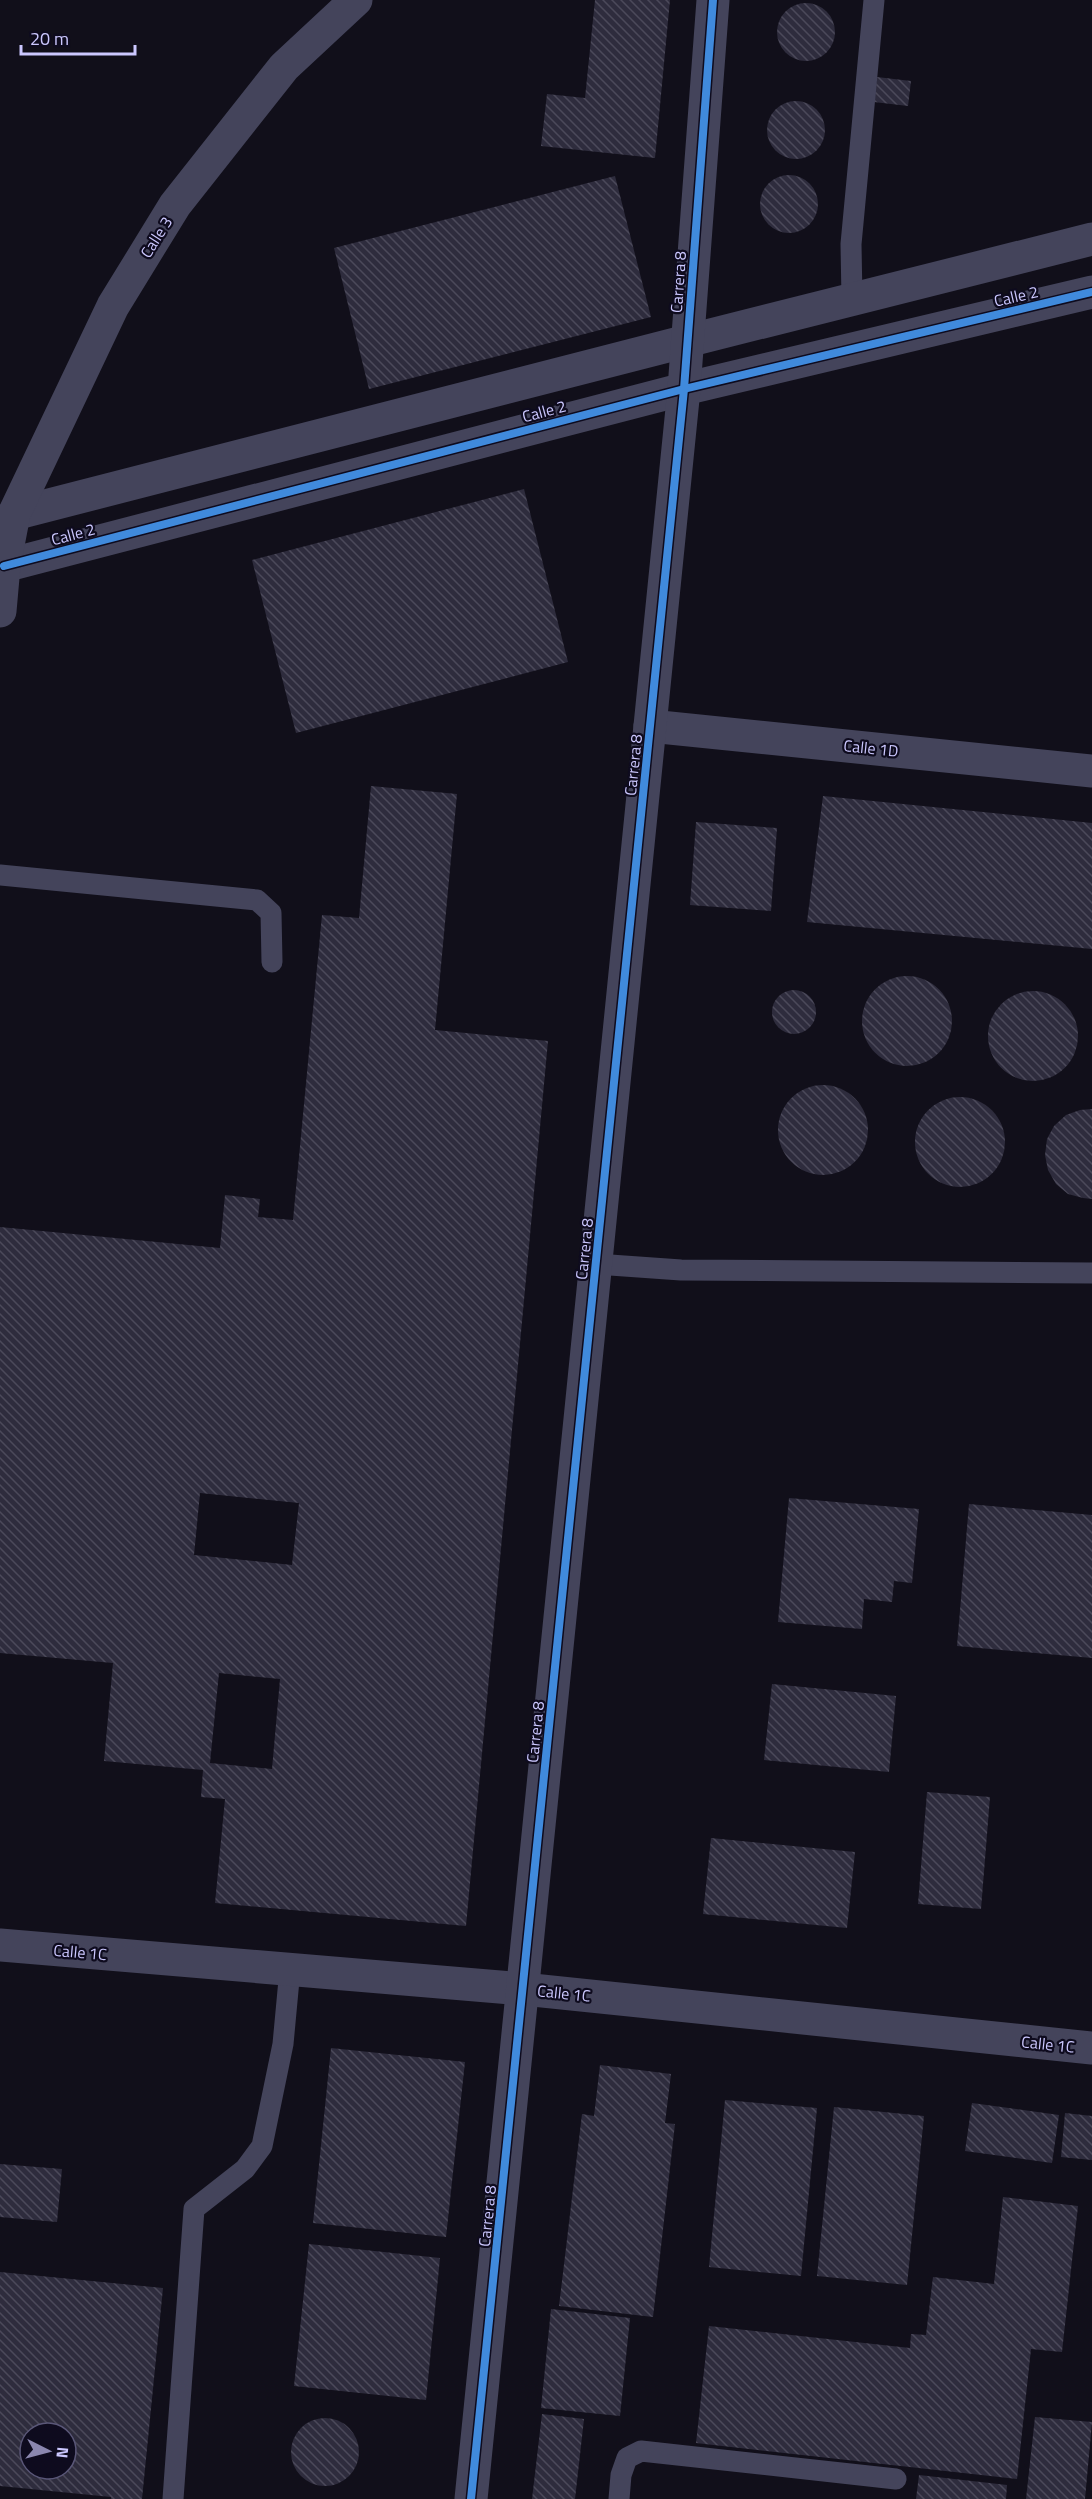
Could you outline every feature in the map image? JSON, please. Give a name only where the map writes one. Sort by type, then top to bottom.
[{"type":"street","name":"Calle 3","points":[[0,611],[4,566],[14,514],[113,306],[175,205],[284,68],[356,0]]},
{"type":"street","name":"Carrera 8","points":[[471,2499],[684,389],[713,0]]},
{"type":"street","name":"Calle 2","points":[[14,514],[687,340],[1092,239]]},
{"type":"street","name":"Calle 2","points":[[4,566],[684,389],[1092,292]]},
{"type":"street","name":"Calle 1D","points":[[650,726],[1092,771]]},
{"type":"street","name":"Calle 1C","points":[[0,1945],[523,1989],[1092,2048]]},
{"type":"lane","points":[[852,299],[851,244],[874,0]]},
{"type":"lane","points":[[0,876],[257,900],[271,913],[272,962]]},
{"type":"lane","points":[[596,1264],[681,1270],[1092,1273]]},
{"type":"lane","points":[[173,2499],[194,2210],[245,2169],[262,2146],[283,2044],[290,1970]]},
{"type":"lane","points":[[619,2499],[621,2475],[627,2458],[641,2451],[896,2479]]},
{"type":"building","points":[[595,0],[670,0],[655,158],[541,146],[547,94],[585,98]]},
{"type":"building","points":[[800,3],[812,3],[827,11],[835,26],[835,38],[827,53],[812,61],[800,61],[785,53],[777,38],[777,26],[785,11]]},
{"type":"building","points":[[877,77],[911,81],[908,106],[874,102]]},
{"type":"building","points":[[790,101],[802,101],[817,109],[825,124],[825,136],[817,151],[802,159],[790,159],[775,151],[767,136],[767,124],[775,109]]},
{"type":"building","points":[[783,175],[795,175],[810,183],[818,198],[818,210],[810,225],[795,233],[783,233],[768,225],[760,210],[760,198],[768,183]]},
{"type":"building","points":[[615,176],[651,317],[369,389],[334,248]]},
{"type":"building","points":[[524,489],[568,662],[296,733],[252,560]]},
{"type":"building","points":[[371,786],[457,794],[435,1030],[548,1041],[466,1926],[215,1903],[225,1799],[201,1797],[203,1770],[104,1761],[113,1663],[0,1653],[0,1227],[220,1248],[225,1195],[260,1199],[258,1217],[293,1220],[322,915],[359,918]],"holes":[[[200,1493],[299,1503],[292,1565],[194,1555]],[[219,1673],[280,1679],[272,1769],[210,1763]]]},
{"type":"building","points":[[823,796],[1092,823],[1092,949],[807,922]]},
{"type":"building","points":[[696,822],[777,828],[771,911],[690,905]]},
{"type":"building","points":[[907,976],[924,980],[939,989],[948,1004],[952,1021],[948,1038],[939,1053],[924,1062],[907,1066],[890,1062],[875,1053],[866,1038],[862,1021],[866,1004],[875,989],[890,980]]},
{"type":"building","points":[[794,990],[810,996],[816,1012],[810,1028],[794,1034],[778,1028],[772,1012],[778,996]]},
{"type":"building","points":[[1033,991],[1050,995],[1065,1004],[1074,1019],[1078,1036],[1074,1053],[1065,1068],[1050,1077],[1033,1081],[1016,1077],[1001,1068],[992,1053],[988,1036],[992,1019],[1001,1004],[1016,995]]},
{"type":"building","points":[[823,1085],[840,1089],[855,1098],[864,1113],[868,1130],[864,1147],[855,1162],[840,1171],[823,1175],[806,1171],[791,1162],[782,1147],[778,1130],[782,1113],[791,1098],[806,1089]]},
{"type":"building","points":[[960,1097],[977,1101],[992,1110],[1001,1125],[1005,1142],[1001,1159],[992,1174],[977,1183],[960,1187],[943,1183],[928,1174],[919,1159],[915,1142],[919,1125],[928,1110],[943,1101]]},
{"type":"building","points":[[1092,1109],[1092,1199],[1068,1194],[1056,1184],[1048,1170],[1045,1155],[1047,1139],[1054,1126],[1066,1115]]},
{"type":"building","points":[[789,1498],[919,1509],[912,1583],[894,1581],[892,1602],[864,1599],[862,1629],[778,1622]]},
{"type":"building","points":[[969,1504],[1092,1515],[1092,1658],[957,1646]]},
{"type":"building","points":[[772,1684],[896,1696],[889,1772],[764,1760]]},
{"type":"building","points":[[927,1792],[990,1797],[981,1909],[918,1904]]},
{"type":"building","points":[[711,1838],[855,1852],[847,1928],[703,1914]]},
{"type":"building","points":[[331,2048],[465,2062],[446,2237],[313,2223]]},
{"type":"building","points":[[600,2065],[671,2074],[665,2123],[675,2124],[653,2317],[559,2306],[582,2114],[594,2116]]},
{"type":"building","points":[[725,2100],[817,2108],[801,2276],[709,2267]]},
{"type":"building","points":[[972,2103],[1059,2115],[1052,2163],[965,2151]]},
{"type":"building","points":[[834,2107],[924,2116],[907,2285],[817,2276]]},
{"type":"building","points":[[1065,2113],[1092,2116],[1092,2160],[1061,2157]]},
{"type":"building","points":[[0,2164],[62,2169],[57,2222],[0,2217]]},
{"type":"building","points":[[1003,2197],[1078,2206],[1062,2352],[1031,2349],[1017,2479],[696,2443],[709,2326],[910,2348],[911,2334],[926,2335],[933,2277],[994,2284]]},
{"type":"building","points":[[309,2244],[440,2258],[426,2400],[294,2386]]},
{"type":"building","points":[[0,2272],[163,2288],[142,2499],[111,2499],[111,2497],[0,2486]]},
{"type":"building","points":[[551,2309],[630,2318],[620,2416],[541,2408]]},
{"type":"building","points":[[542,2414],[584,2419],[575,2499],[532,2499]]},
{"type":"building","points":[[1035,2417],[1092,2422],[1085,2499],[1026,2499]]},
{"type":"building","points":[[318,2418],[332,2418],[344,2423],[354,2433],[359,2452],[354,2471],[344,2481],[332,2486],[318,2486],[306,2481],[296,2471],[291,2459],[291,2445],[296,2433],[306,2423]]},
{"type":"building","points":[[919,2475],[1007,2485],[1006,2499],[916,2499]]},
{"type":"cycle path","points":[[471,2499],[684,389],[713,0]]},
{"type":"cycle path","points":[[4,566],[684,389],[1092,292]]}]
